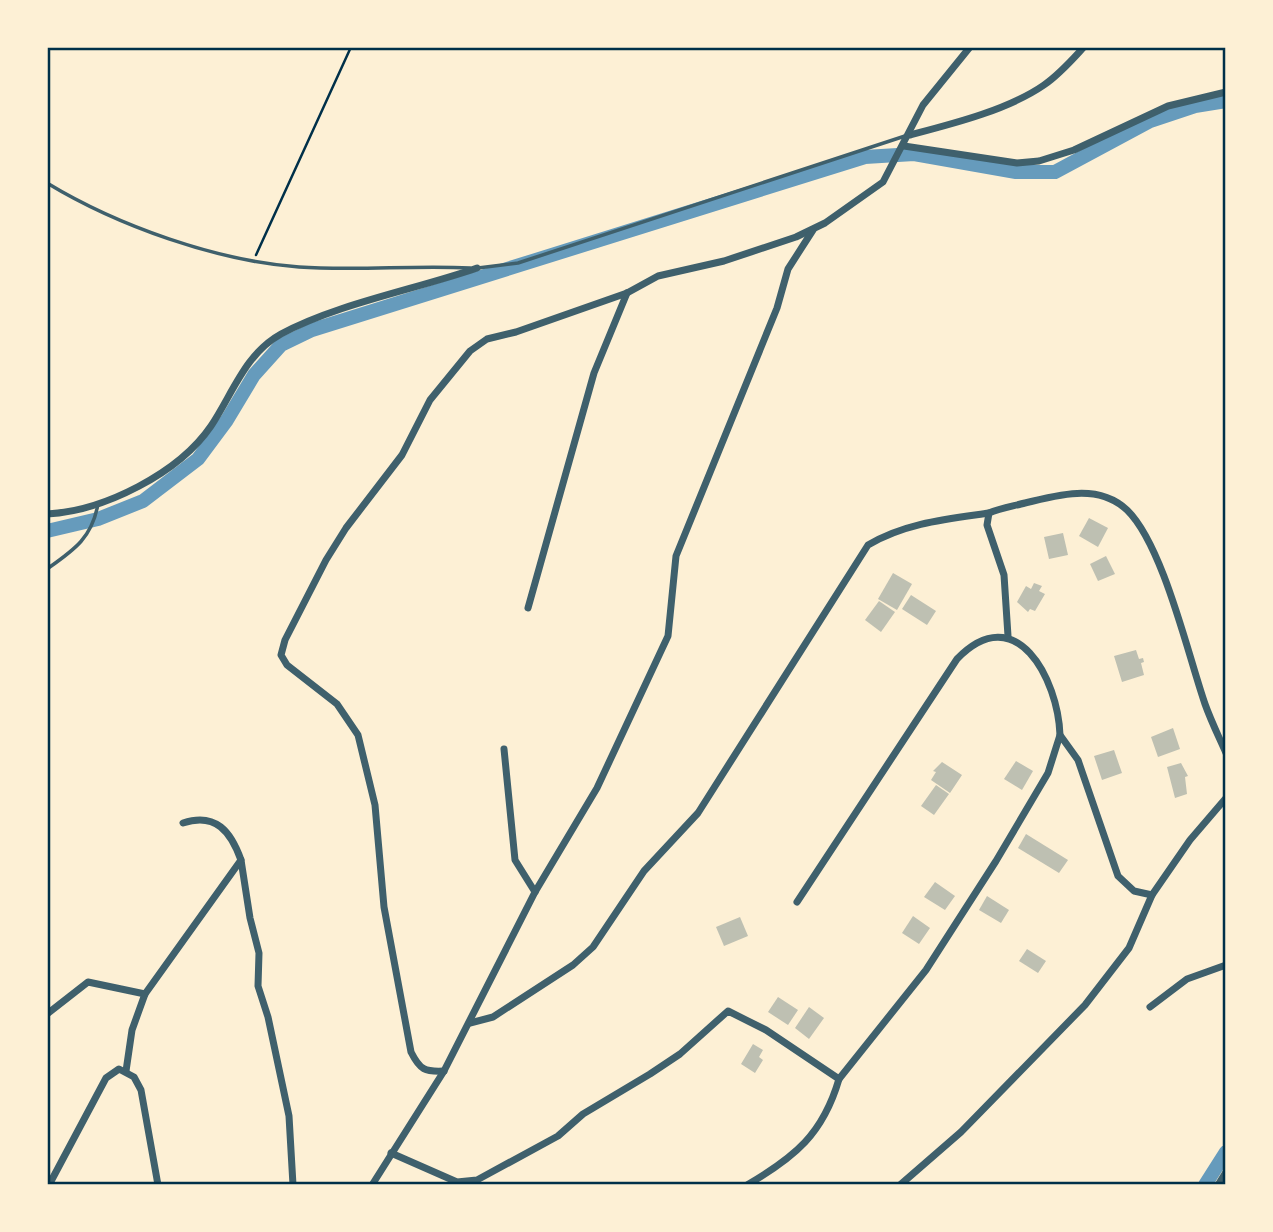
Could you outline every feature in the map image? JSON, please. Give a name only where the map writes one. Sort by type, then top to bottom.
[{"type":"street","points":[[444,1071],[426,1072],[418,1067],[411,1052],[384,907],[375,805],[358,735],[337,704],[282,660],[282,649],[332,549],[402,456],[430,400],[470,351],[487,339],[516,332],[627,293],[658,276],[724,261],[814,228],[883,182],[910,135],[923,105],[970,47]]},
{"type":"street","points":[[910,135],[952,124],[1028,94],[1054,78],[1084,47]]},
{"type":"street","points":[[902,149],[1017,163],[1040,161],[1074,150],[1168,106],[1226,92]]},
{"type":"street","points":[[372,1185],[444,1071],[535,892],[597,788],[668,636],[676,556],[777,308],[788,269],[814,228]]},
{"type":"street","points":[[47,514],[99,502],[162,470],[200,440],[251,359],[281,334],[352,307],[477,268]]},
{"type":"street","points":[[528,608],[594,373],[627,293]]},
{"type":"street","points":[[470,1023],[493,1017],[573,965],[593,947],[645,871],[698,813],[868,545],[888,533],[1077,492],[1111,500],[1126,509],[1139,524],[1156,560],[1191,650],[1205,703],[1226,753]]},
{"type":"street","points":[[989,513],[986,524],[1004,575],[1008,636]]},
{"type":"street","points":[[747,1185],[785,1163],[818,1129],[832,1103],[839,1079],[926,970],[996,861],[1048,773],[1060,735],[1057,705],[1040,664],[1008,636],[996,636],[968,648],[957,659],[797,902]]},
{"type":"street","points":[[1060,735],[1077,761],[1118,876],[1134,891],[1152,895]]},
{"type":"street","points":[[504,749],[515,860],[535,892]]},
{"type":"street","points":[[900,1185],[961,1132],[1085,1005],[1129,948],[1152,895],[1190,840],[1226,798]]},
{"type":"street","points":[[183,823],[194,820],[215,822],[232,836],[242,860],[250,918],[259,953],[258,986],[268,1017],[272,1049],[287,1107],[293,1185]]},
{"type":"street","points":[[126,1071],[132,1030],[145,994],[242,860]]},
{"type":"street","points":[[1150,1007],[1187,979],[1226,965]]},
{"type":"street","points":[[47,1014],[88,982],[145,994]]},
{"type":"street","points":[[391,1153],[457,1182],[477,1180],[558,1136],[583,1114],[680,1054],[728,1011],[766,1030],[839,1079]]},
{"type":"street","points":[[49,1185],[106,1078],[119,1069],[126,1071],[141,1090],[158,1185]]},
{"type":"street","points":[[1218,1185],[1226,1172]]},
{"type":"lane","points":[[47,183],[102,211],[159,233],[209,251],[253,261],[300,267],[477,268],[519,263],[910,135]]},
{"type":"lane","points":[[47,569],[81,545],[92,527],[99,502]]},
{"type":"path","points":[[253,261],[351,47]]},
{"type":"building","points":[[1089,518],[1108,528],[1098,547],[1079,536]]},
{"type":"building","points":[[1063,533],[1068,555],[1049,559],[1044,537]]},
{"type":"building","points":[[1106,556],[1115,574],[1098,581],[1090,564]]},
{"type":"building","points":[[893,573],[912,584],[897,610],[878,599]]},
{"type":"building","points":[[1034,583],[1042,586],[1039,591],[1045,594],[1035,611],[1030,609],[1028,612],[1017,602],[1026,586],[1031,589]]},
{"type":"building","points":[[911,595],[936,611],[927,625],[902,609]]},
{"type":"building","points":[[879,601],[895,612],[881,632],[865,620]]},
{"type":"building","points":[[1136,650],[1139,659],[1143,658],[1144,662],[1141,663],[1144,675],[1122,682],[1114,656]]},
{"type":"building","points":[[1173,728],[1180,749],[1158,757],[1151,737]]},
{"type":"building","points":[[1114,750],[1122,773],[1102,780],[1094,756]]},
{"type":"building","points":[[1016,761],[1033,771],[1022,790],[1004,779]]},
{"type":"building","points":[[942,762],[962,775],[950,793],[931,780],[936,772],[933,771]]},
{"type":"building","points":[[1181,763],[1188,776],[1185,777],[1187,794],[1175,798],[1167,767]]},
{"type":"building","points":[[936,785],[949,794],[934,815],[921,806]]},
{"type":"building","points":[[1026,834],[1068,860],[1059,873],[1018,848]]},
{"type":"building","points":[[935,882],[955,896],[945,910],[924,897]]},
{"type":"building","points":[[987,896],[1009,910],[1001,923],[979,910]]},
{"type":"building","points":[[913,916],[930,928],[919,944],[902,933]]},
{"type":"building","points":[[740,917],[748,936],[724,946],[716,927]]},
{"type":"building","points":[[1027,949],[1046,961],[1038,973],[1019,961]]},
{"type":"building","points":[[778,997],[798,1010],[788,1025],[768,1012]]},
{"type":"building","points":[[809,1007],[824,1018],[809,1039],[795,1028]]},
{"type":"building","points":[[753,1044],[763,1050],[759,1057],[763,1060],[755,1073],[741,1064]]},
{"type":"waterway","points":[[47,531],[98,519],[143,501],[198,459],[227,420],[254,375],[281,345],[312,330],[865,157],[914,154],[1016,172],[1055,172],[1150,121],[1195,106],[1226,101]]},
{"type":"waterway","points":[[1205,1185],[1226,1152]]}]
